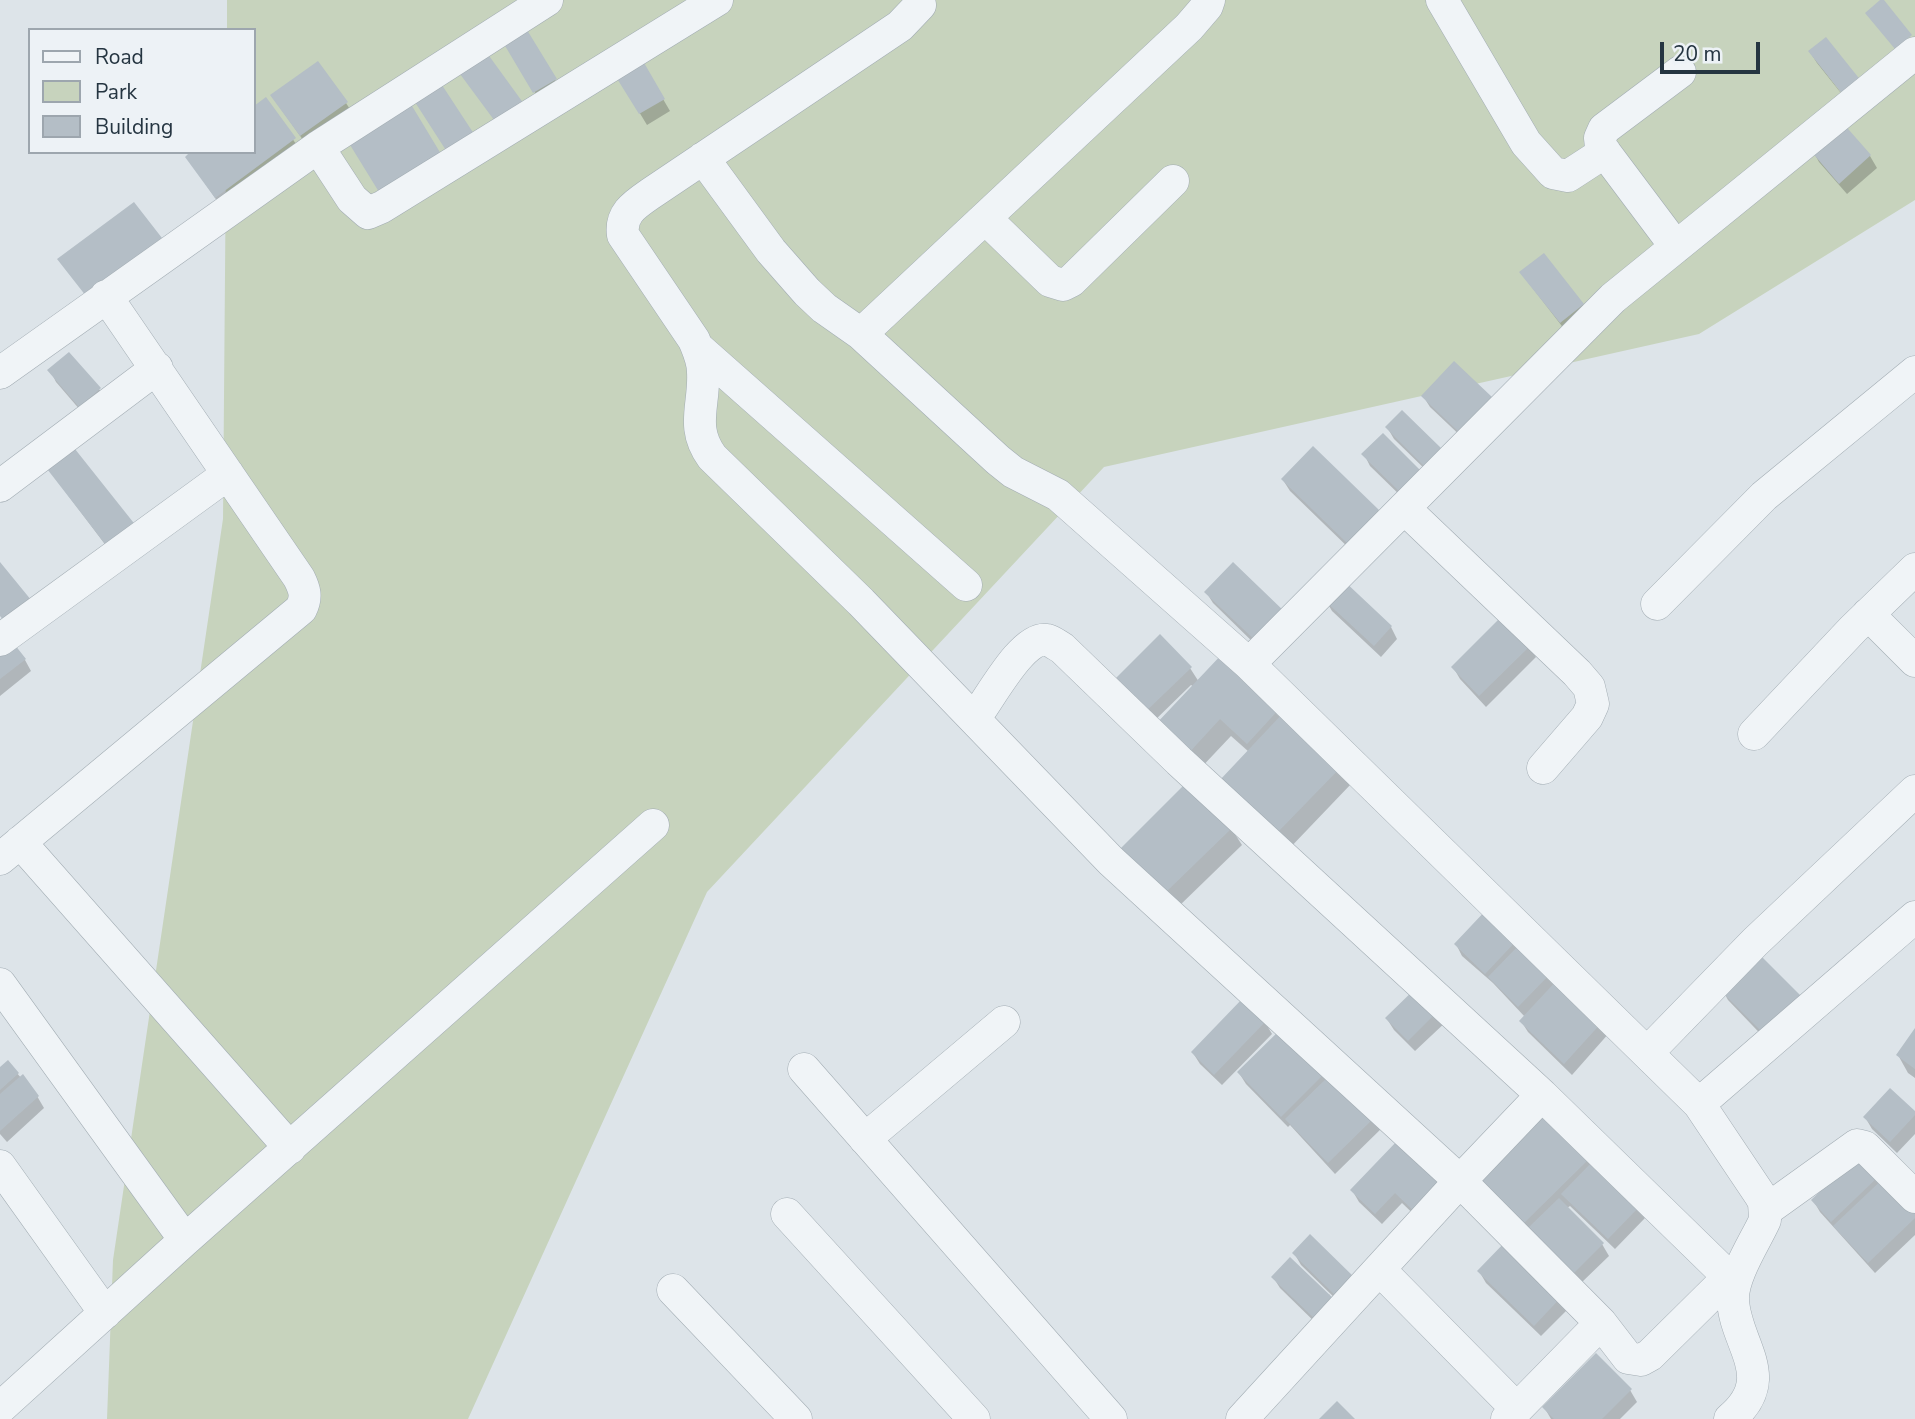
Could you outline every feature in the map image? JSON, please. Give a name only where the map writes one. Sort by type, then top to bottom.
[{"type":"street","points":[[0,373],[318,147],[547,0]]},
{"type":"street","points":[[318,147],[352,199],[368,213],[382,207],[717,0]]},
{"type":"street","points":[[919,0],[920,5],[900,26],[632,208],[624,218],[622,226],[623,235],[697,347],[966,585]]},
{"type":"street","points":[[861,334],[1189,27],[1209,0]]},
{"type":"street","points":[[1442,0],[1525,143],[1553,173],[1568,176],[1605,152]]},
{"type":"street","points":[[1249,664],[1613,298],[1915,53]]},
{"type":"street","points":[[1676,247],[1601,147],[1600,138],[1604,129],[1680,72]]},
{"type":"street","points":[[697,347],[704,371],[700,435],[712,457],[861,602],[1111,861],[1460,1181],[1601,1323],[1628,1358],[1641,1360],[1650,1355],[1732,1280],[1765,1220],[1765,1210],[1760,1195],[1699,1104],[1249,664],[1058,495],[1013,472],[861,334],[824,308],[791,275],[703,158]]},
{"type":"street","points":[[985,218],[1050,281],[1063,285],[1071,281],[1173,181]]},
{"type":"street","points":[[106,296],[305,589],[306,599],[301,609],[10,851],[290,1148]]},
{"type":"street","points":[[0,485],[157,368]]},
{"type":"street","points":[[1657,604],[1764,495],[1915,372]]},
{"type":"street","points":[[0,640],[229,474]]},
{"type":"street","points":[[1404,508],[1589,687],[1593,704],[1587,717],[1543,768]]},
{"type":"street","points":[[1754,734],[1868,614],[1915,569]]},
{"type":"street","points":[[1868,614],[1915,661]]},
{"type":"street","points":[[975,719],[1024,649],[1038,640],[1048,640],[1062,648],[1189,771],[1542,1094],[1732,1280],[1733,1301],[1754,1375],[1751,1392],[1730,1419]]},
{"type":"street","points":[[1647,1053],[1755,942],[1915,791]]},
{"type":"street","points":[[0,1408],[185,1240],[653,825]]},
{"type":"street","points":[[1699,1104],[1915,917]]},
{"type":"street","points":[[0,984],[185,1240]]},
{"type":"street","points":[[865,1139],[1004,1022]]},
{"type":"street","points":[[804,1069],[1111,1419]]},
{"type":"street","points":[[1242,1419],[1542,1094]]},
{"type":"street","points":[[1765,1210],[1857,1145],[1865,1147],[1915,1197]]},
{"type":"street","points":[[0,1166],[106,1313]]},
{"type":"street","points":[[787,1213],[974,1419]]},
{"type":"street","points":[[1380,1270],[1512,1414],[1601,1323]]},
{"type":"street","points":[[673,1290],[796,1419]]},
{"type":"green space","points":[[227,0],[1915,0],[1915,200],[1699,334],[1104,467],[707,892],[468,1419],[107,1419],[113,1260],[223,519],[226,154],[256,154],[256,28],[227,28]]},
{"type":"building","points":[[1880,0],[1884,0],[1912,35],[1895,49],[1865,13]]},
{"type":"building","points":[[524,25],[557,79],[533,93],[501,39]]},
{"type":"building","points":[[1826,37],[1862,82],[1844,96],[1808,51]]},
{"type":"building","points":[[487,53],[524,104],[497,124],[460,74]]},
{"type":"building","points":[[318,61],[348,102],[300,136],[270,95]]},
{"type":"building","points":[[643,61],[665,99],[639,114],[616,77]]},
{"type":"building","points":[[440,82],[476,137],[449,155],[413,99]]},
{"type":"building","points":[[266,97],[296,138],[215,198],[185,157],[188,154],[256,154],[256,104]]},
{"type":"building","points":[[409,101],[441,154],[379,192],[347,140]]},
{"type":"building","points":[[1842,122],[1871,155],[1839,184],[1810,150]]},
{"type":"building","points":[[134,202],[162,238],[86,296],[57,259]]},
{"type":"building","points":[[1544,253],[1584,304],[1560,323],[1519,272]]},
{"type":"building","points":[[69,352],[101,388],[79,407],[47,370]]},
{"type":"building","points":[[1454,361],[1492,397],[1459,432],[1421,396]]},
{"type":"building","points":[[1402,410],[1441,448],[1424,466],[1385,427]]},
{"type":"building","points":[[1383,433],[1421,471],[1400,492],[1361,454]]},
{"type":"building","points":[[71,444],[137,527],[109,549],[44,465]]},
{"type":"building","points":[[1313,446],[1379,510],[1347,543],[1281,479]]},
{"type":"building","points":[[0,562],[36,606],[10,628],[0,616]]},
{"type":"building","points":[[1233,562],[1286,613],[1257,642],[1204,592]]},
{"type":"building","points":[[1342,579],[1392,626],[1374,646],[1323,599]]},
{"type":"building","points":[[1501,617],[1531,645],[1479,696],[1451,667]]},
{"type":"building","points":[[1160,634],[1192,667],[1140,717],[1109,685]]},
{"type":"building","points":[[11,640],[26,659],[0,679],[0,649]]},
{"type":"building","points":[[1224,652],[1282,706],[1247,744],[1220,719],[1186,756],[1154,726]]},
{"type":"building","points":[[1286,710],[1343,765],[1275,835],[1219,781]]},
{"type":"building","points":[[1188,781],[1233,827],[1165,893],[1118,851]]},
{"type":"building","points":[[1488,908],[1519,938],[1485,974],[1454,944]]},
{"type":"building","points":[[1522,942],[1552,972],[1518,1007],[1488,977]]},
{"type":"building","points":[[1757,952],[1806,1001],[1768,1038],[1719,989]]},
{"type":"building","points":[[1560,977],[1604,1020],[1564,1064],[1519,1021]]},
{"type":"building","points":[[1420,984],[1442,1007],[1408,1041],[1385,1018]]},
{"type":"building","points":[[1243,998],[1266,1021],[1214,1075],[1191,1052]]},
{"type":"building","points":[[1283,1027],[1327,1071],[1281,1117],[1237,1072]]},
{"type":"building","points":[[1915,1028],[1915,1069],[1896,1055]]},
{"type":"building","points":[[8,1060],[19,1073],[0,1090],[0,1067]]},
{"type":"building","points":[[1336,1069],[1379,1113],[1328,1163],[1285,1119]]},
{"type":"building","points":[[23,1074],[39,1096],[0,1131],[0,1094]]},
{"type":"building","points":[[1890,1088],[1915,1111],[1915,1115],[1890,1142],[1863,1117]]},
{"type":"building","points":[[1545,1111],[1591,1157],[1523,1224],[1478,1178]]},
{"type":"building","points":[[1397,1141],[1447,1189],[1420,1217],[1395,1193],[1375,1214],[1350,1190]]},
{"type":"building","points":[[1862,1152],[1882,1173],[1831,1222],[1811,1200]]},
{"type":"building","points":[[1593,1161],[1640,1206],[1608,1239],[1561,1194]]},
{"type":"building","points":[[1887,1175],[1915,1204],[1915,1218],[1868,1263],[1833,1226]]},
{"type":"building","points":[[1559,1198],[1604,1243],[1573,1274],[1528,1228]]},
{"type":"building","points":[[1310,1234],[1355,1278],[1337,1297],[1292,1253]]},
{"type":"building","points":[[1509,1238],[1565,1293],[1534,1326],[1477,1271]]},
{"type":"building","points":[[1290,1257],[1335,1300],[1316,1320],[1271,1277]]},
{"type":"building","points":[[1596,1353],[1632,1389],[1602,1419],[1554,1419],[1542,1407]]},
{"type":"building","points":[[1337,1401],[1355,1419],[1319,1419]]}]
